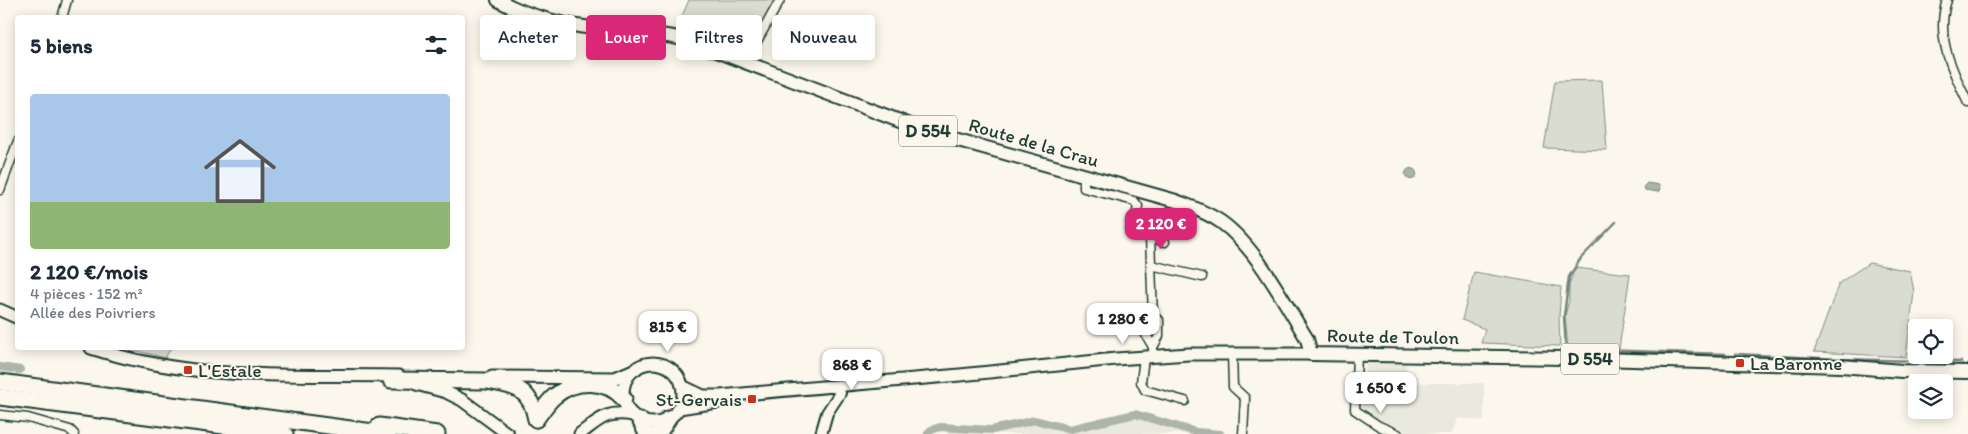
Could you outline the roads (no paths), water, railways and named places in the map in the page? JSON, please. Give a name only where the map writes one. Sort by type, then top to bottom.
[{"type":"highway","points":[[534,427],[542,402],[553,391],[573,381],[584,379]]},
{"type":"highway","points":[[391,380],[487,381],[512,386],[531,401],[534,427]]},
{"type":"highway","points":[[0,382],[388,434]]},
{"type":"highway","points":[[534,427],[557,394],[575,386],[604,384],[612,388],[624,399]]},
{"type":"highway","points":[[63,391],[102,390],[437,434]]},
{"type":"highway","points":[[0,397],[285,434]]},
{"type":"highway","points":[[119,412],[239,434]]},
{"type":"highway","points":[[637,417],[647,434]]},
{"type":"highway","points":[[658,434],[668,419]]},
{"type":"main road","name":"Route de la Crau","points":[[498,0],[538,18],[568,25],[666,34],[700,44],[926,131],[1176,201],[1203,212],[1221,222],[1246,244],[1307,338],[1311,354]]},
{"type":"main road","points":[[0,310],[15,317]]},
{"type":"main road","name":"Route de la Crau","points":[[1307,338],[1338,354]]},
{"type":"main road","points":[[98,350],[150,364],[244,376],[584,379],[615,378],[644,364],[654,363],[664,365],[678,377],[683,394],[679,408],[668,419],[649,423],[637,417],[619,413],[607,415],[580,434]]},
{"type":"main road","name":"Route de Toulon","points":[[679,408],[697,404],[1150,353],[1357,354],[1555,358],[1841,366],[1902,371],[1968,372]]},
{"type":"main road","name":"Route de Toulon","points":[[1841,366],[1902,364],[1968,367]]},
{"type":"main road","points":[[636,369],[625,382],[624,399],[627,408],[637,417]]},
{"type":"main road","points":[[334,376],[391,380],[426,387],[455,396],[508,434]]},
{"type":"main road","name":"Route de Toulon","points":[[682,386],[703,396],[720,396],[833,389],[855,384],[946,376]]},
{"type":"street","points":[[63,15],[67,0]]},
{"type":"street","points":[[746,61],[780,0]]},
{"type":"street","points":[[1947,0],[1943,12],[1943,44],[1952,71],[1968,103]]},
{"type":"street","points":[[0,190],[15,149]]},
{"type":"street","points":[[1084,176],[1084,188],[1134,201],[1138,206],[1133,231],[1165,242]]},
{"type":"street","points":[[1150,237],[1152,317]]},
{"type":"street","points":[[1151,266],[1202,278]]},
{"type":"street","points":[[1150,353],[1146,335],[1146,320],[1152,317]]},
{"type":"street","points":[[1152,317],[1158,320],[1159,336],[1150,353],[1141,382],[1145,390],[1185,401]]},
{"type":"street","points":[[1232,353],[1233,387],[1245,398],[1244,434]]},
{"type":"street","points":[[1357,354],[1354,410],[1379,426],[1398,434]]},
{"type":"street","points":[[821,434],[833,389]]},
{"type":"street","points":[[0,415],[28,418],[70,430],[74,434]]},
{"type":"waterway","points":[[1616,222],[1581,258],[1569,277],[1564,316],[1566,349],[1725,354]]},
{"type":"waterway","points":[[1735,354],[1961,362]]},
{"type":"waterway","points":[[0,367],[20,370]]},
{"type":"waterway","points":[[928,434],[931,430],[940,427],[992,430],[1035,420],[1070,429],[1135,414],[1196,432],[1220,434]]},
{"type":"place","name":"La Baronne","points":[[1740,363]]},
{"type":"place","name":"L'Estale","points":[[188,370]]},
{"type":"place","name":"St-Gervais","points":[[752,399]]}]
